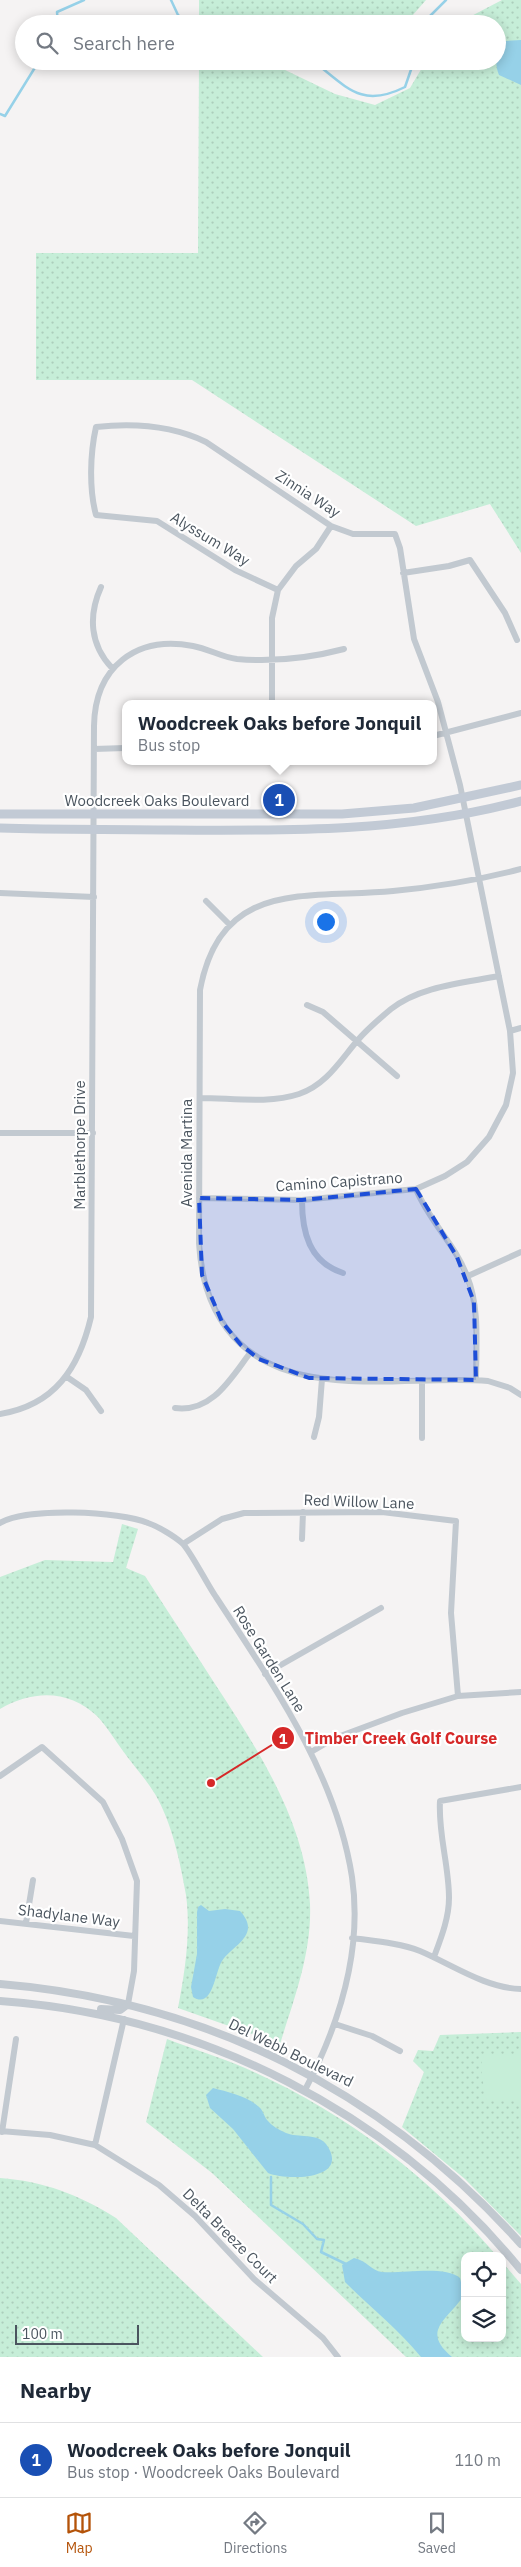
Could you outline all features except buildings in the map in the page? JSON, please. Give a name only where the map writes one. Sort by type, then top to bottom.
[{"type":"main road","name":"Woodcreek Oaks Boulevard","points":[[0,814],[94,816],[342,814],[414,808],[521,785]]},
{"type":"main road","name":"Woodcreek Oaks Boulevard","points":[[0,828],[94,830],[330,829],[398,825],[466,814],[521,801]]},
{"type":"street","name":"Zinnia Way","points":[[96,428],[152,427],[187,433],[206,442],[331,526],[353,534],[395,534],[414,638],[438,702],[466,814]]},
{"type":"street","name":"Alyssum Way","points":[[96,428],[92,442],[93,502],[96,515],[157,521],[235,570],[278,590]]},
{"type":"street","points":[[272,700],[272,618],[278,590],[296,566],[316,549],[331,526]]},
{"type":"street","points":[[403,573],[449,566],[470,560],[505,614],[517,640]]},
{"type":"street","points":[[101,587],[94,602],[93,635],[98,650],[112,668],[135,652],[150,645],[173,643],[195,646],[221,656],[239,659],[310,658],[344,649]]},
{"type":"street","name":"Marblethorpe Drive","points":[[0,1414],[31,1404],[56,1387],[67,1376],[83,1347],[91,1317],[94,714],[97,698],[112,668]]},
{"type":"street","points":[[437,735],[521,713]]},
{"type":"street","points":[[94,748],[122,748]]},
{"type":"street","name":"Camino Capistrano","points":[[200,1198],[302,1200],[416,1189],[445,1176],[467,1162],[478,1151],[498,1122],[510,1089],[513,1073],[510,1030],[466,814]]},
{"type":"street","name":"Avenida Martina","points":[[521,869],[480,879],[396,891],[276,899],[253,908],[230,925],[213,949],[206,964],[200,990],[200,1260],[207,1292],[222,1322],[241,1345],[281,1369],[322,1379],[476,1380],[500,1384],[521,1395]]},
{"type":"street","points":[[0,893],[94,896]]},
{"type":"street","points":[[206,901],[230,925]]},
{"type":"street","points":[[200,1098],[264,1098],[299,1094],[327,1077],[358,1041],[392,1008],[412,996],[438,988],[499,976]]},
{"type":"street","points":[[307,1005],[323,1012],[397,1076]]},
{"type":"street","points":[[510,1030],[521,1028]]},
{"type":"street","points":[[0,1133],[93,1133]]},
{"type":"street","points":[[416,1189],[427,1211],[468,1276],[474,1302],[476,1325],[476,1380]]},
{"type":"street","points":[[302,1200],[305,1236],[312,1252],[324,1264],[343,1273]]},
{"type":"street","points":[[468,1276],[521,1252]]},
{"type":"street","points":[[175,1408],[196,1408],[212,1399],[250,1352]]},
{"type":"street","points":[[67,1376],[86,1390],[101,1411]]},
{"type":"street","points":[[314,1437],[319,1417],[322,1379]]},
{"type":"street","points":[[422,1380],[422,1438]]},
{"type":"street","points":[[302,1539],[303,1512]]},
{"type":"street","name":"Red Willow Lane","points":[[183,1544],[222,1519],[244,1513],[382,1512],[456,1521],[451,1613],[458,1696]]},
{"type":"street","name":"Rose Garden Lane","points":[[0,1523],[6,1519],[37,1513],[118,1515],[148,1523],[183,1544],[311,1752],[335,1806],[352,1876],[355,1910],[351,1963],[335,2024],[305,2090]]},
{"type":"street","points":[[264,1674],[381,1608]]},
{"type":"street","points":[[311,1752],[336,1738],[402,1713],[458,1696],[521,1692]]},
{"type":"street","points":[[0,1776],[42,1747],[103,1802],[122,1839],[137,1881],[134,1971],[128,2004],[120,2010],[110,2011],[54,2001],[40,2005]]},
{"type":"street","points":[[434,1957],[447,1917],[449,1899],[439,1818],[440,1801],[521,1787]]},
{"type":"street","points":[[26,1923],[33,1880]]},
{"type":"street","name":"Shadylane Way","points":[[0,1921],[134,1936]]},
{"type":"street","points":[[352,1938],[418,1950],[485,1982],[509,1988],[521,1988]]},
{"type":"street","name":"Del Webb Boulevard","points":[[0,1984],[73,1992],[128,2004],[207,2028],[312,2076],[360,2104],[419,2146],[457,2179],[521,2244]]},
{"type":"street","name":"Del Webb Boulevard","points":[[0,2001],[40,2005],[124,2020],[202,2044],[246,2061],[305,2090],[346,2114],[410,2160],[477,2221],[521,2270]]},
{"type":"street","points":[[95,2145],[124,2020]]},
{"type":"street","points":[[335,2024],[372,2036],[400,2051]]},
{"type":"street","points":[[1,2132],[16,2039]]},
{"type":"street","name":"Delta Breeze Court","points":[[1,2132],[50,2134],[95,2145],[159,2185],[195,2216],[254,2279],[323,2338],[338,2357]]},
{"type":"highlighted area","points":[[416,1189],[457,1257],[474,1302],[476,1380],[309,1378],[259,1359],[241,1345],[222,1322],[202,1275],[199,1198],[302,1200]]},
{"type":"green space","points":[[199,0],[426,0],[413,15],[199,15]]},
{"type":"green space","points":[[502,0],[521,0],[521,553],[490,504],[416,526],[192,380],[36,380],[36,253],[198,253],[199,70],[285,70],[335,94],[375,105],[410,88],[421,70],[506,70],[506,15],[473,15]]},
{"type":"green space","points":[[122,1524],[138,1529],[126,1568],[145,1576],[247,1735],[277,1788],[300,1844],[307,1874],[310,1922],[301,1976],[280,2044],[178,2008],[185,1966],[188,1923],[186,1895],[175,1843],[155,1794],[98,1717],[75,1701],[51,1695],[25,1698],[0,1709],[0,1577],[45,1560],[113,1562]]},
{"type":"green space","points":[[521,2032],[521,2236],[465,2179],[402,2127],[424,2072],[413,2061],[418,2050],[433,2051],[440,2035]]},
{"type":"green space","points":[[167,2039],[245,2068],[316,2104],[382,2148],[413,2172],[443,2199],[493,2252],[461,2252],[461,2342],[506,2342],[506,2267],[521,2284],[521,2357],[406,2357],[212,2173],[146,2122]]},
{"type":"green space","points":[[521,2054],[521,2100],[488,2101],[484,2096],[483,2081],[485,2078],[482,2075],[482,2059],[485,2055]]},
{"type":"green space","points":[[0,2178],[31,2182],[61,2190],[89,2202],[116,2218],[263,2357],[0,2357]]},
{"type":"water","points":[[521,40],[521,85],[499,75],[498,70],[506,70],[506,41]]},
{"type":"water","points":[[201,1905],[209,1911],[225,1909],[240,1911],[246,1919],[248,1927],[243,1939],[222,1961],[209,1994],[200,2000],[193,1997],[191,1987],[197,1954],[197,1912],[198,1907]]},
{"type":"water","points":[[213,2088],[237,2095],[254,2103],[260,2108],[269,2122],[283,2132],[318,2138],[326,2144],[332,2156],[331,2165],[324,2171],[302,2177],[277,2176],[268,2173],[233,2129],[210,2108],[206,2095]]},
{"type":"water","points":[[354,2258],[382,2272],[434,2271],[453,2274],[460,2278],[461,2300],[440,2325],[438,2332],[438,2339],[443,2348],[452,2357],[421,2357],[345,2282],[342,2265]]},
{"type":"waterway","points":[[57,15],[57,12],[84,0]]},
{"type":"waterway","points":[[171,0],[178,15]]},
{"type":"waterway","points":[[431,15],[446,0]]},
{"type":"waterway","points":[[0,114],[5,116],[33,70]]},
{"type":"waterway","points":[[325,70],[355,92],[377,96],[405,87],[411,70]]},
{"type":"waterway","points":[[271,2177],[271,2205],[303,2224],[317,2239],[324,2240],[321,2252],[346,2264]]},
{"type":"place","name":"Woodcreek Oaks before Jonquil","points":[[279,800]]},
{"type":"place","name":"Timber Creek Golf Course","points":[[211,1783]]}]
